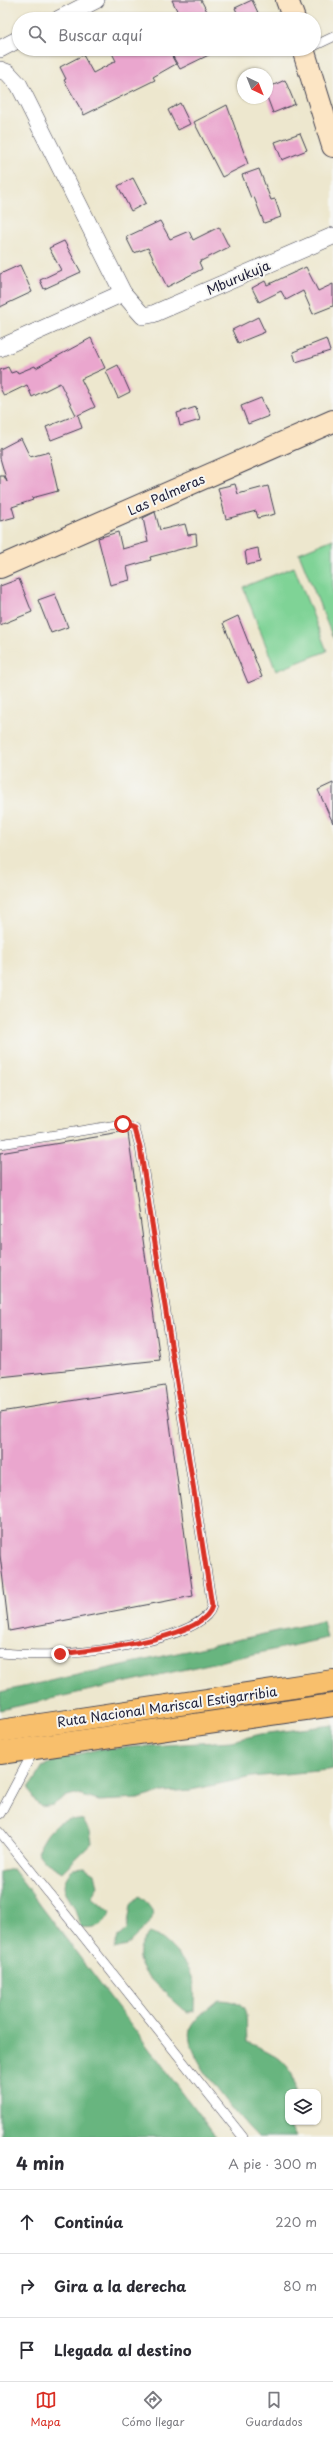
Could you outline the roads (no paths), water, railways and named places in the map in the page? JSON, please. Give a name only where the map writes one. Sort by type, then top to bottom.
[{"type":"highway","name":"Ruta Nacional Mariscal Estigarribia","points":[[0,1731],[333,1681]]},
{"type":"highway","name":"Ruta Nacional Mariscal Estigarribia","points":[[0,1753],[333,1705]]},
{"type":"highway","points":[[0,1738],[82,1726],[123,1713]]},
{"type":"street","points":[[73,12],[96,0]]},
{"type":"street","points":[[287,0],[291,12]]},
{"type":"street","points":[[0,48],[12,42]]},
{"type":"street","points":[[309,56],[333,146]]},
{"type":"street","points":[[0,70],[8,73],[19,85],[123,292],[0,348]]},
{"type":"street","name":"Mburukuja","points":[[123,292],[143,316],[160,311],[333,236]]},
{"type":"street","name":"Las Palmeras","points":[[0,567],[333,421]]},
{"type":"lane","points":[[321,43],[333,37]]},
{"type":"lane","points":[[0,1144],[123,1124],[135,1129],[142,1162],[212,1606],[206,1617],[194,1626],[137,1644],[60,1654],[0,1653]]},
{"type":"lane","points":[[0,1813],[36,1747]]},
{"type":"lane","points":[[0,1832],[243,2137]]}]
